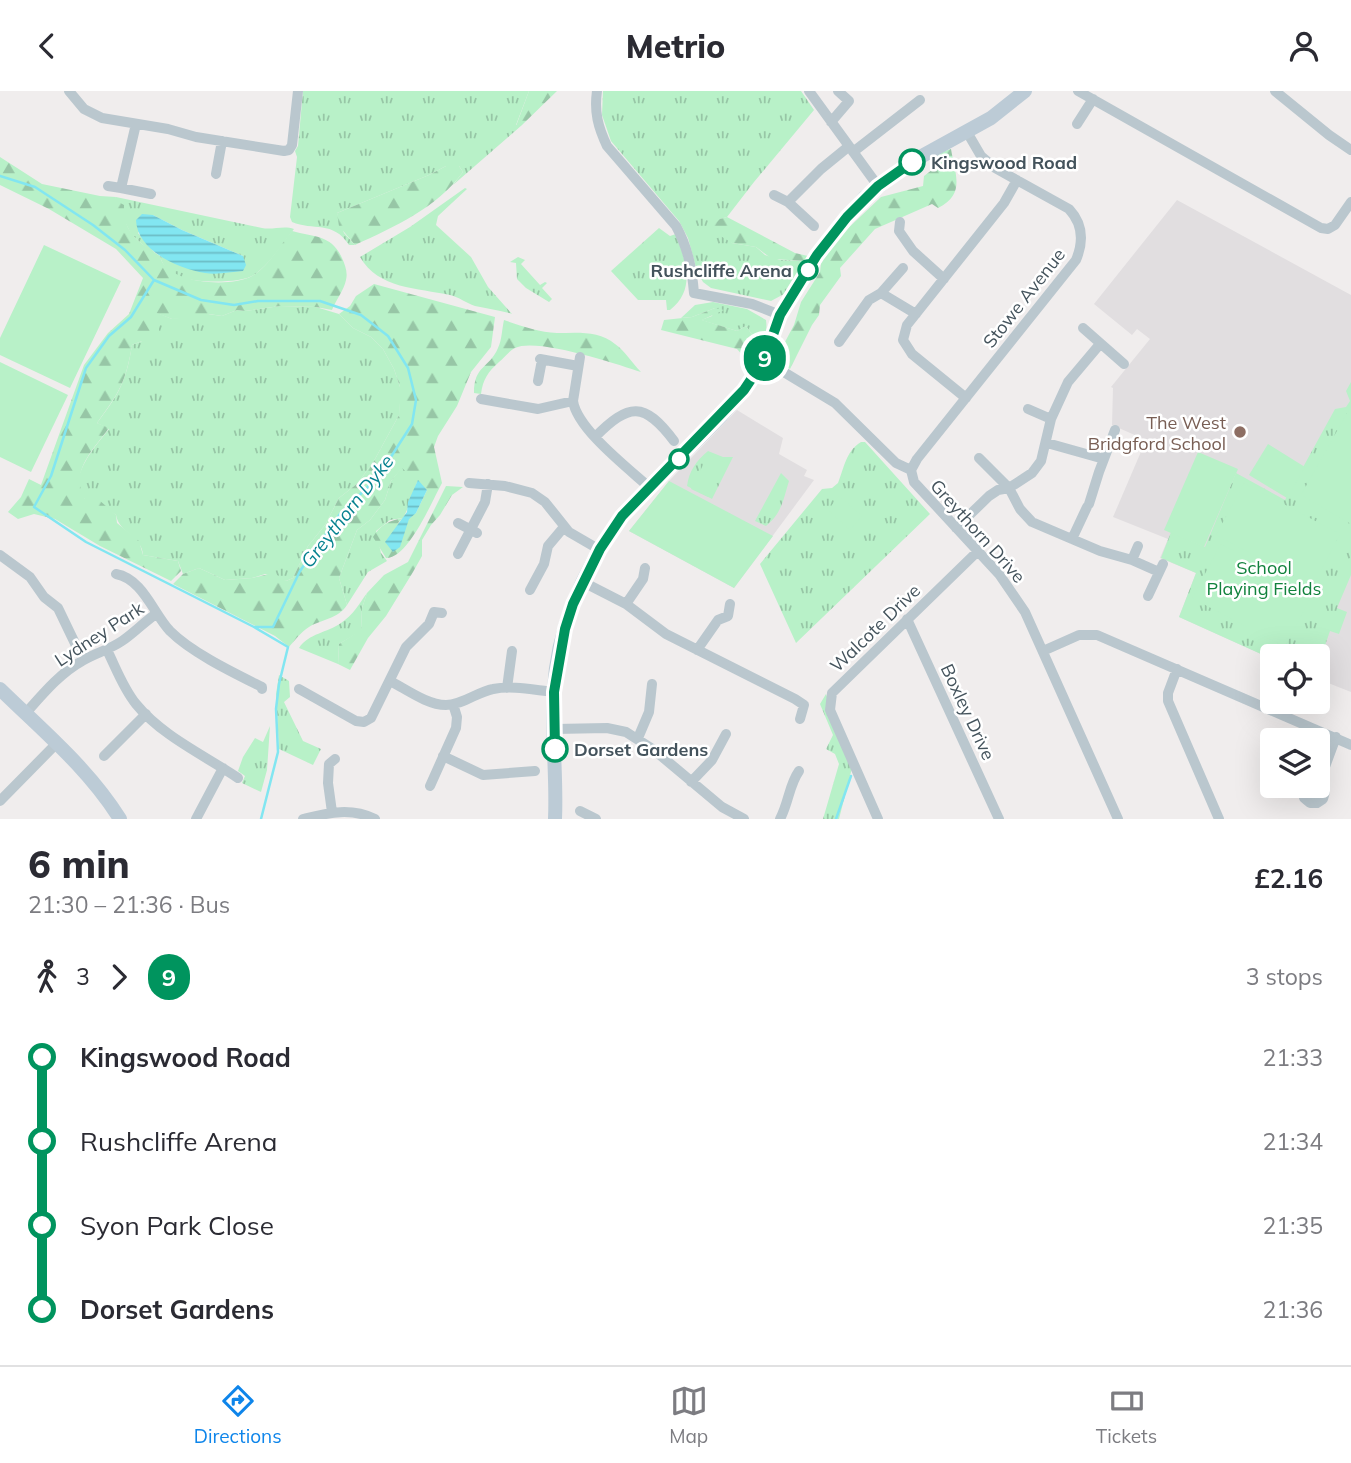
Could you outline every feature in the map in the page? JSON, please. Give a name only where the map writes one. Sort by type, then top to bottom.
[{"type":"street","points":[[69,91],[77,102],[102,118],[284,151],[289,150],[292,145],[298,91]]},
{"type":"street","points":[[597,91],[596,117],[607,146],[676,226],[684,241],[690,263],[694,293],[752,304],[780,315]]},
{"type":"street","points":[[809,91],[878,186]]},
{"type":"street","points":[[831,122],[849,101],[838,91]]},
{"type":"street","points":[[555,819],[554,692],[565,629],[583,582],[600,549],[622,516],[729,408],[764,360],[780,315],[829,239],[847,217],[878,186],[913,161],[967,132],[1025,91]]},
{"type":"street","points":[[1078,91],[1321,228],[1328,229],[1335,225],[1351,202]]},
{"type":"street","points":[[1275,91],[1351,150]]},
{"type":"street","points":[[1077,124],[1093,99]]},
{"type":"street","points":[[788,202],[821,169],[920,100]]},
{"type":"street","points":[[121,188],[136,124]]},
{"type":"street","name":"Stowe Avenue","points":[[911,470],[1076,260],[1081,247],[1080,226],[1076,216],[1069,209],[995,168],[981,156],[967,132]]},
{"type":"street","points":[[216,174],[222,141]]},
{"type":"street","points":[[966,398],[906,348],[902,340],[916,314],[1004,202],[1017,180]]},
{"type":"street","points":[[108,186],[151,194]]},
{"type":"street","points":[[774,195],[788,202],[814,226]]},
{"type":"street","points":[[900,222],[899,230],[913,251],[944,279]]},
{"type":"street","points":[[839,342],[869,300],[881,293],[903,268]]},
{"type":"street","points":[[881,293],[916,314]]},
{"type":"street","points":[[1083,328],[1124,364]]},
{"type":"street","points":[[956,528],[989,496],[1009,488],[1032,473],[1041,461],[1051,419],[1068,382],[1100,344]]},
{"type":"street","points":[[538,381],[541,359],[579,361],[573,401],[579,419],[650,488]]},
{"type":"street","name":"Greythorn Drive","points":[[764,360],[835,403],[889,457],[911,470],[914,482],[1012,592],[1025,612],[1118,819]]},
{"type":"street","points":[[481,399],[504,398],[538,409],[573,401]]},
{"type":"street","points":[[1028,409],[1051,419]]},
{"type":"street","points":[[595,437],[614,418],[632,412],[643,412],[653,417],[670,440]]},
{"type":"street","points":[[1072,539],[1088,505],[1115,431]]},
{"type":"street","points":[[1047,443],[1104,459]]},
{"type":"street","points":[[979,458],[1009,488],[1025,516],[1032,522],[1100,551],[1161,568],[1148,596]]},
{"type":"street","points":[[469,483],[521,489],[539,497],[564,527],[600,549]]},
{"type":"street","points":[[458,554],[474,531],[485,502],[488,484]]},
{"type":"street","points":[[458,523],[474,531]]},
{"type":"street","points":[[530,590],[544,564],[548,546],[564,527]]},
{"type":"street","points":[[1132,560],[1138,546]]},
{"type":"street","name":"Walcote Drive","points":[[878,819],[832,713],[830,699],[838,685],[978,551]]},
{"type":"street","points":[[0,555],[30,577],[44,597],[58,608],[83,660]]},
{"type":"street","points":[[626,604],[643,579],[645,568]]},
{"type":"street","points":[[116,574],[123,575],[148,598],[156,614]]},
{"type":"street","points":[[583,582],[626,604],[666,634],[806,702],[800,719]]},
{"type":"street","points":[[697,650],[718,620],[728,616],[730,604]]},
{"type":"street","points":[[299,689],[356,721],[364,722],[376,711],[406,647],[429,624],[434,612],[442,613]]},
{"type":"street","name":"Lydney Park","points":[[25,713],[47,690],[83,660],[125,640],[156,614],[182,642],[234,673],[265,686]]},
{"type":"street","name":"Boxley Drive","points":[[907,619],[999,819]]},
{"type":"street","points":[[1042,651],[1079,635],[1097,635],[1351,745]]},
{"type":"street","points":[[507,688],[514,648]]},
{"type":"street","points":[[107,650],[125,689],[137,706],[197,754],[238,778]]},
{"type":"street","points":[[1177,669],[1168,693],[1168,701],[1219,819]]},
{"type":"street","points":[[390,681],[436,704],[453,704],[491,689],[554,692]]},
{"type":"street","points":[[638,738],[649,712],[652,684]]},
{"type":"street","points":[[0,689],[83,768],[120,819]]},
{"type":"street","points":[[429,786],[457,722],[453,704]]},
{"type":"street","points":[[104,756],[146,714]]},
{"type":"street","points":[[555,729],[607,727],[638,738],[722,807],[744,819]]},
{"type":"street","points":[[691,782],[712,760],[726,734]]},
{"type":"street","points":[[1330,752],[1336,737]]},
{"type":"street","points":[[709,738],[720,745]]},
{"type":"street","points":[[0,801],[57,743]]},
{"type":"street","points":[[443,756],[483,775],[528,774]]},
{"type":"street","points":[[328,761],[332,812]]},
{"type":"street","points":[[196,819],[223,768]]},
{"type":"street","points":[[780,819],[789,802],[788,779],[799,771]]},
{"type":"street","points":[[1304,798],[1310,803],[1317,803],[1323,798]]},
{"type":"street","points":[[580,811],[596,819]]},
{"type":"street","points":[[303,819],[332,812],[358,812],[375,819]]},
{"type":"shaded area","name":"The West Bridgford School","points":[[1177,200],[1351,295],[1351,692],[1330,684],[1330,644],[1260,644],[1260,654],[1179,617],[1196,573],[1160,558],[1168,539],[1113,517],[1146,440],[1112,425],[1111,387],[1150,339],[1137,329],[1132,335],[1094,304]]},
{"type":"shaded area","points":[[737,410],[783,438],[779,454],[807,470],[804,476],[814,480],[734,588],[629,531],[669,481]]},
{"type":"green space","points":[[303,91],[529,91],[516,125],[522,125],[453,185],[463,172],[459,166],[446,166],[337,213],[344,233],[355,245],[349,245],[336,232],[300,225],[292,222],[290,217]]},
{"type":"green space","points":[[529,91],[557,91],[522,125],[516,126]]},
{"type":"green space","points":[[603,91],[801,91],[814,110],[727,217],[720,219],[732,243],[756,247],[765,255],[780,260],[805,261],[784,294],[771,301],[711,288],[703,282],[697,271],[688,238],[679,221],[611,141],[602,115]]},
{"type":"green space","points":[[951,149],[956,175],[952,196],[938,208],[932,204],[875,229],[840,268],[841,276],[820,305],[819,315],[790,369],[781,362],[778,355],[794,325],[801,302],[820,272],[821,263],[842,234],[881,197],[923,186],[924,176],[937,166],[938,153]]},
{"type":"green space","points":[[0,157],[42,184],[116,197],[115,200],[124,205],[126,223],[134,236],[160,256],[174,273],[186,278],[229,282],[252,276],[269,261],[292,231],[328,241],[338,250],[343,261],[346,280],[332,310],[280,306],[237,310],[222,316],[209,314],[202,318],[172,319],[156,313],[160,335],[150,342],[142,341],[132,345],[120,387],[97,423],[109,428],[81,470],[81,489],[85,499],[98,499],[116,515],[117,523],[139,541],[143,555],[178,561],[181,571],[171,581],[100,546],[55,519],[34,514],[18,519],[8,512],[21,497],[29,479],[41,485],[84,365],[108,333],[129,314],[143,278],[116,249],[49,209],[0,185]]},
{"type":"green space","points":[[446,166],[459,166],[463,172],[441,196],[399,223],[355,245],[339,226],[337,213]]},
{"type":"green space","points":[[467,189],[438,216],[436,225],[471,257],[488,287],[512,314],[475,306],[450,295],[388,281],[368,268],[360,257],[410,227]]},
{"type":"green space","points":[[116,197],[262,228],[294,229],[271,260],[254,275],[227,281],[193,280],[171,272],[160,256],[174,262],[243,256],[153,215],[138,233],[154,252],[151,252],[131,234],[114,200]]},
{"type":"green space","points":[[727,217],[795,253],[808,256],[805,261],[772,259],[756,247],[732,243],[714,232],[711,227]]},
{"type":"green space","points":[[659,228],[670,236],[676,234],[685,264],[684,293],[670,310],[667,310],[666,300],[638,300],[611,271]]},
{"type":"green space","points":[[44,245],[121,281],[70,388],[0,355],[0,338]]},
{"type":"green space","points":[[518,257],[525,260],[521,264],[540,285],[547,283],[542,288],[552,299],[549,302],[517,279],[516,263],[510,262]]},
{"type":"green space","points":[[374,284],[495,317],[491,347],[471,372],[457,406],[438,436],[434,447],[442,483],[411,539],[394,556],[386,558],[373,537],[386,524],[403,518],[397,524],[416,513],[427,490],[402,468],[391,481],[385,500],[370,520],[357,530],[339,578],[347,605],[334,616],[306,629],[289,647],[275,636],[173,584],[183,574],[199,568],[225,580],[274,573],[286,581],[293,578],[308,546],[325,525],[339,498],[358,483],[375,459],[399,415],[400,387],[383,349],[371,337],[353,328],[339,314],[350,306],[356,296]]},
{"type":"green space","points":[[713,302],[747,309],[766,320],[764,340],[756,359],[753,336],[746,326],[737,331],[701,320],[712,316],[715,308],[692,317],[681,318],[695,305]]},
{"type":"green space","points":[[280,306],[316,307],[339,314],[353,328],[371,337],[383,349],[394,369],[400,387],[399,415],[375,459],[358,483],[339,498],[325,525],[308,546],[293,578],[286,581],[265,574],[225,580],[199,568],[183,574],[178,561],[143,555],[139,543],[121,526],[116,515],[86,500],[80,492],[78,483],[84,463],[109,429],[97,423],[120,387],[132,345],[142,341],[155,312],[172,319],[208,314],[222,316],[237,310]]},
{"type":"green space","points":[[715,308],[724,310],[702,320],[737,331],[746,326],[753,336],[756,359],[751,365],[737,349],[661,330],[664,320],[692,317]]},
{"type":"green space","points":[[504,320],[544,331],[602,336],[619,347],[641,372],[577,353],[525,346],[515,348],[509,353],[489,373],[481,394],[474,393],[476,377],[499,345]]},
{"type":"green space","points":[[0,362],[68,395],[31,472],[0,457]]},
{"type":"green space","name":"School Playing Fields","points":[[1351,382],[1351,575],[1337,608],[1347,612],[1339,634],[1330,631],[1326,644],[1260,644],[1260,654],[1179,617],[1196,573],[1161,558],[1171,532],[1205,547],[1236,473],[1285,500],[1335,409],[1346,407],[1350,401],[1346,391]]},
{"type":"green space","points":[[1351,406],[1351,524],[1301,495]]},
{"type":"green space","points":[[861,442],[865,442],[930,514],[796,643],[760,564],[822,489],[832,488],[838,483],[849,455]]},
{"type":"green space","points":[[1268,444],[1305,467],[1287,498],[1249,475]]},
{"type":"green space","points":[[708,451],[723,457],[733,457],[712,499],[687,486],[694,467]]},
{"type":"green space","points":[[1198,452],[1238,469],[1204,547],[1164,530]]},
{"type":"green space","points":[[708,455],[725,463],[708,497],[691,489]]},
{"type":"green space","points":[[402,467],[418,480],[403,518],[390,520],[376,531],[381,553],[387,561],[368,572],[347,605],[339,578],[357,530],[370,520],[385,500],[391,481]]},
{"type":"green space","points":[[781,473],[789,481],[779,511],[766,526],[755,521]]},
{"type":"green space","points":[[669,481],[773,536],[734,588],[629,531]]},
{"type":"green space","points":[[1244,483],[1340,534],[1313,586],[1216,535]]},
{"type":"green space","points":[[446,486],[463,487],[452,495],[431,525],[422,540],[422,556],[350,670],[338,664],[339,644],[361,630],[362,608],[367,593],[384,575],[408,562]]},
{"type":"green space","points":[[839,496],[862,516],[850,530],[828,510]]},
{"type":"green space","points":[[1221,544],[1313,593],[1287,644],[1279,644],[1192,598]]},
{"type":"green space","points":[[367,593],[362,608],[361,631],[339,644],[338,664],[299,648],[308,639],[345,620]]},
{"type":"green space","points":[[279,675],[289,681],[290,697],[284,702],[303,741],[321,749],[313,765],[279,749],[276,694]]},
{"type":"green space","points":[[826,694],[852,768],[839,819],[823,819],[839,764],[835,754],[826,749],[833,735],[820,704]]},
{"type":"green space","points":[[270,726],[267,770],[261,792],[242,783],[245,776],[238,771],[255,738],[263,742]]},
{"type":"water","points":[[142,214],[153,215],[243,256],[246,265],[243,271],[205,273],[161,257],[151,249],[138,231],[136,220]]},
{"type":"water","points":[[418,480],[427,490],[416,513],[409,519],[400,547],[393,552],[385,542],[407,512],[408,502]]},
{"type":"waterway","name":"Greythorn Dyke","points":[[0,176],[35,187],[93,225],[125,250],[154,280],[201,300],[234,305],[258,301],[320,301],[361,315],[388,336],[408,368],[416,400],[412,424],[378,477],[340,514],[300,571],[273,627],[254,627],[288,647],[276,709],[278,752],[261,819]]},
{"type":"waterway","name":"Greythorn Dyke","points":[[154,280],[131,317],[109,336],[86,368],[51,476],[34,507],[86,542],[254,627]]},
{"type":"waterway","points":[[836,819],[851,776]]},
{"type":"bus line","name":"9","points":[[555,749],[554,692],[559,653],[573,604],[600,549],[622,516],[744,390],[771,347],[780,315],[829,239],[865,197],[912,162]]},
{"type":"place","name":"Kingswood Road","points":[[912,162]]},
{"type":"place","name":"Rushcliffe Arena","points":[[808,270]]},
{"type":"place","name":"The West Bridgford School","points":[[1240,432]]},
{"type":"place","name":"Dorset Gardens","points":[[555,749]]}]
